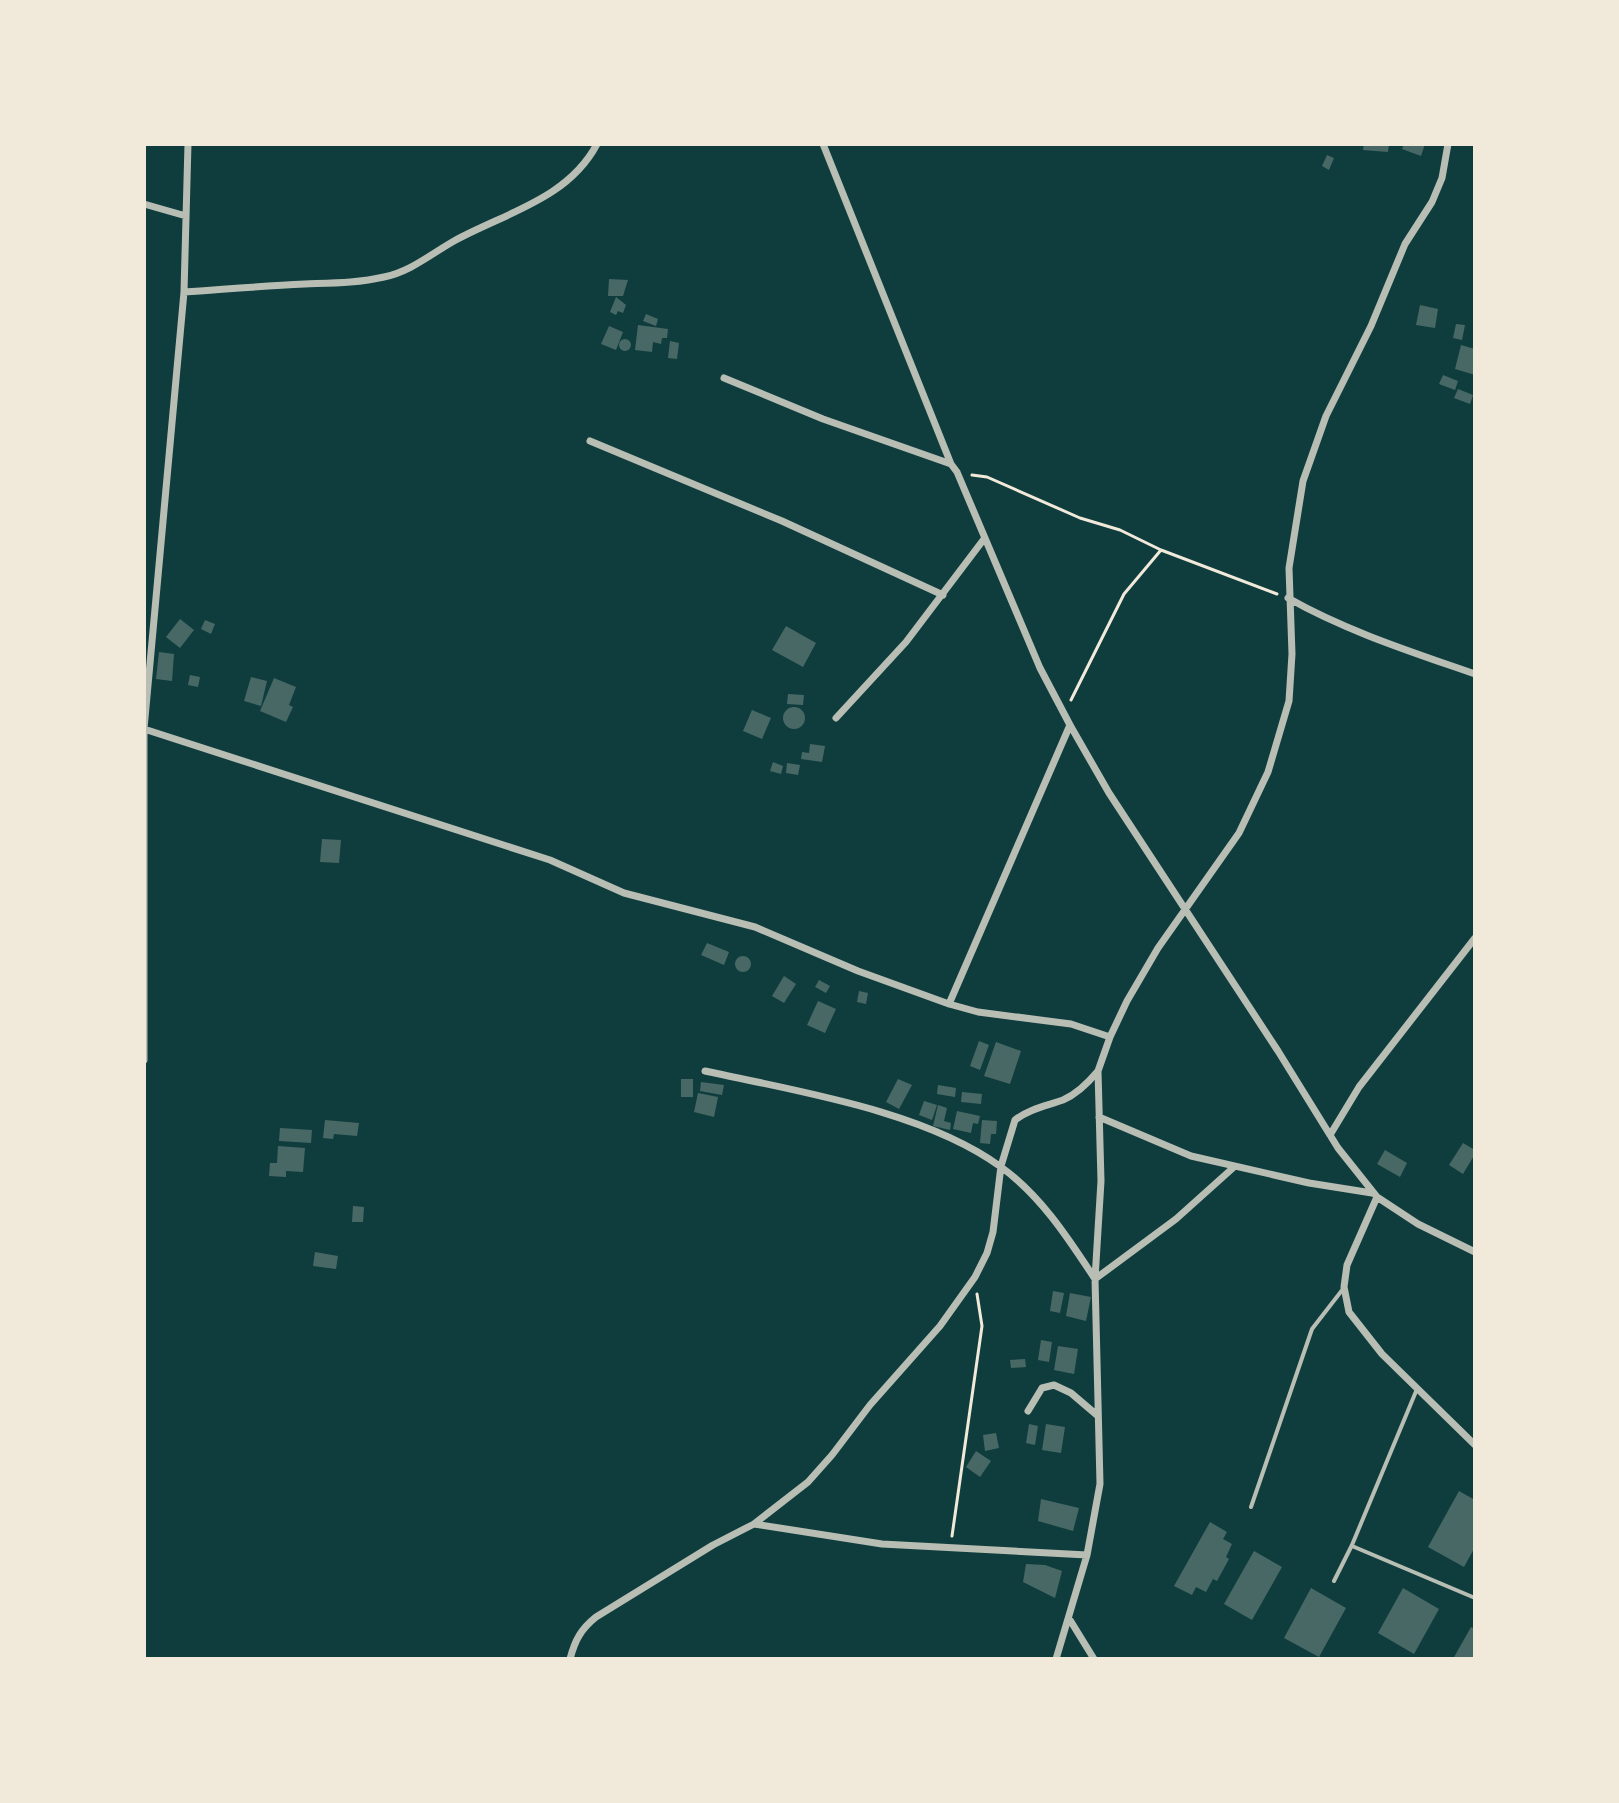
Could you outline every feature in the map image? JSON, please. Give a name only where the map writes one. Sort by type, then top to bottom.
[{"type":"street","points":[[144,1060],[144,729],[184,292],[188,144]]},
{"type":"street","points":[[184,292],[353,282],[403,272],[456,241],[529,207],[563,184],[589,159],[597,144]]},
{"type":"street","points":[[823,144],[951,464],[1040,668],[1109,793],[1330,1135],[1374,1195],[1418,1224],[1475,1252]]},
{"type":"street","points":[[1056,1659],[1087,1555],[1100,1484],[1095,1279],[1101,1181],[1098,1071],[1110,1037],[1158,948],[1239,833],[1268,772],[1289,701],[1292,654],[1289,568],[1303,481],[1326,416],[1371,326],[1405,244],[1432,202],[1442,178],[1448,144]]},
{"type":"street","points":[[144,204],[186,216]]},
{"type":"street","points":[[724,378],[823,419],[951,464]]},
{"type":"street","points":[[590,441],[782,521],[943,595]]},
{"type":"street","points":[[836,718],[906,642],[984,539]]},
{"type":"street","points":[[1288,598],[1310,611],[1392,645],[1475,674]]},
{"type":"street","points":[[949,1004],[1070,725]]},
{"type":"street","points":[[144,729],[550,860],[624,893],[755,927],[858,971],[949,1004],[978,1012],[1071,1024],[1110,1037]]},
{"type":"street","points":[[1330,1135],[1359,1087],[1475,938]]},
{"type":"street","points":[[705,1071],[875,1111],[961,1142],[1001,1166],[1035,1197],[1095,1279]]},
{"type":"street","points":[[570,1659],[575,1640],[596,1617],[713,1545],[754,1524],[808,1482],[947,1317],[975,1277],[993,1232],[1001,1166],[1015,1120],[1066,1099],[1098,1071]]},
{"type":"street","points":[[1099,1117],[1191,1156],[1374,1195]]},
{"type":"street","points":[[1095,1279],[1176,1219],[1234,1167]]},
{"type":"street","points":[[1374,1195],[1347,1265],[1344,1287],[1349,1312],[1382,1354],[1475,1445]]},
{"type":"street","points":[[1028,1411],[1042,1388],[1054,1385],[1071,1393],[1098,1416]]},
{"type":"street","points":[[754,1524],[882,1544],[1087,1555]]},
{"type":"street","points":[[1070,1620],[1094,1659]]},
{"type":"lane","points":[[1251,1507],[1312,1329],[1344,1287]]},
{"type":"lane","points":[[1334,1581],[1417,1389]]},
{"type":"lane","points":[[1352,1545],[1475,1598]]},
{"type":"path","points":[[957,472],[987,477],[1080,518],[1120,530],[1161,550],[1288,598]]},
{"type":"path","points":[[1064,714],[1124,594],[1161,550]]},
{"type":"path","points":[[949,1548],[963,1472],[982,1326],[975,1277]]},
{"type":"building","points":[[1364,144],[1389,144],[1388,152],[1363,150]]},
{"type":"building","points":[[1404,144],[1425,144],[1421,156],[1402,149]]},
{"type":"building","points":[[1327,155],[1334,158],[1329,170],[1322,166]]},
{"type":"building","points":[[609,279],[628,280],[623,296],[608,296]]},
{"type":"building","points":[[616,297],[626,305],[623,313],[618,311],[616,315],[610,312]]},
{"type":"building","points":[[1420,305],[1438,309],[1435,328],[1416,325]]},
{"type":"building","points":[[646,314],[658,319],[656,326],[643,321]]},
{"type":"building","points":[[1456,324],[1465,325],[1462,340],[1453,338]]},
{"type":"building","points":[[638,325],[668,329],[667,338],[662,338],[661,344],[653,342],[652,352],[635,350]]},
{"type":"building","points":[[609,326],[623,332],[616,350],[601,344]]},
{"type":"building","points":[[625,339],[631,345],[625,351],[619,345]]},
{"type":"building","points":[[670,341],[679,343],[677,359],[668,358]]},
{"type":"building","points":[[1461,345],[1475,349],[1475,375],[1455,369]]},
{"type":"building","points":[[1443,375],[1458,381],[1455,390],[1439,384]]},
{"type":"building","points":[[1458,389],[1473,395],[1470,404],[1454,398]]},
{"type":"building","points":[[180,619],[194,630],[180,648],[166,637]]},
{"type":"building","points":[[205,620],[215,624],[211,634],[201,629]]},
{"type":"building","points":[[786,626],[816,643],[803,667],[772,650]]},
{"type":"building","points":[[159,652],[174,654],[172,681],[156,679]]},
{"type":"building","points":[[190,675],[200,677],[198,687],[188,685]]},
{"type":"building","points":[[251,677],[267,681],[261,706],[244,701]]},
{"type":"building","points":[[274,678],[296,687],[289,705],[293,707],[286,722],[260,711]]},
{"type":"building","points":[[788,694],[804,695],[803,705],[787,704]]},
{"type":"building","points":[[794,707],[802,710],[805,718],[802,726],[794,729],[786,726],[783,718],[786,710]]},
{"type":"building","points":[[752,710],[771,718],[762,739],[743,731]]},
{"type":"building","points":[[810,744],[825,746],[822,762],[801,759],[802,752],[809,753]]},
{"type":"building","points":[[773,762],[783,766],[781,774],[770,771]]},
{"type":"building","points":[[787,763],[800,765],[798,775],[786,773]]},
{"type":"building","points":[[322,839],[341,840],[339,863],[320,862]]},
{"type":"building","points":[[707,943],[729,952],[724,965],[701,955]]},
{"type":"building","points":[[743,956],[751,964],[743,972],[735,964]]},
{"type":"building","points":[[784,976],[796,984],[784,1003],[772,996]]},
{"type":"building","points":[[819,980],[830,986],[826,993],[815,987]]},
{"type":"building","points":[[859,991],[868,993],[866,1004],[857,1002]]},
{"type":"building","points":[[818,1001],[836,1009],[825,1033],[807,1025]]},
{"type":"building","points":[[979,1041],[989,1045],[980,1070],[970,1066]]},
{"type":"building","points":[[996,1042],[1021,1051],[1010,1084],[984,1076]]},
{"type":"building","points":[[681,1079],[693,1079],[693,1097],[681,1097]]},
{"type":"building","points":[[898,1079],[912,1085],[899,1109],[886,1102]]},
{"type":"building","points":[[701,1082],[724,1085],[722,1095],[700,1091]]},
{"type":"building","points":[[938,1085],[956,1088],[955,1097],[937,1094]]},
{"type":"building","points":[[962,1092],[982,1094],[981,1104],[961,1102]]},
{"type":"building","points":[[698,1093],[718,1097],[714,1117],[694,1112]]},
{"type":"building","points":[[924,1101],[937,1105],[932,1120],[919,1115]]},
{"type":"building","points":[[938,1105],[947,1108],[944,1121],[951,1123],[950,1130],[933,1126]]},
{"type":"building","points":[[957,1111],[980,1116],[978,1124],[973,1123],[971,1133],[953,1129]]},
{"type":"building","points":[[325,1120],[359,1123],[357,1136],[334,1134],[333,1139],[323,1138]]},
{"type":"building","points":[[982,1120],[997,1121],[996,1134],[991,1134],[990,1144],[980,1143]]},
{"type":"building","points":[[280,1128],[312,1130],[311,1143],[279,1141]]},
{"type":"building","points":[[1463,1143],[1475,1150],[1475,1154],[1463,1174],[1449,1165]]},
{"type":"building","points":[[278,1146],[305,1148],[303,1172],[286,1171],[286,1177],[269,1176],[270,1163],[277,1163]]},
{"type":"building","points":[[1385,1150],[1407,1163],[1400,1177],[1377,1164]]},
{"type":"building","points":[[353,1206],[364,1207],[363,1222],[352,1222]]},
{"type":"building","points":[[315,1252],[338,1256],[336,1269],[313,1266]]},
{"type":"building","points":[[1053,1291],[1064,1293],[1060,1313],[1050,1311]]},
{"type":"building","points":[[1070,1293],[1091,1297],[1086,1321],[1066,1316]]},
{"type":"building","points":[[1041,1340],[1052,1342],[1049,1362],[1038,1360]]},
{"type":"building","points":[[1058,1346],[1078,1349],[1074,1374],[1054,1370]]},
{"type":"building","points":[[1025,1359],[1026,1367],[1011,1368],[1010,1360]]},
{"type":"building","points":[[1029,1424],[1038,1426],[1035,1445],[1026,1443]]},
{"type":"building","points":[[1046,1424],[1065,1427],[1061,1453],[1042,1450]]},
{"type":"building","points":[[996,1433],[999,1448],[985,1451],[983,1435]]},
{"type":"building","points":[[976,1451],[991,1461],[980,1477],[966,1467]]},
{"type":"building","points":[[1459,1491],[1475,1500],[1475,1547],[1464,1567],[1428,1547]]},
{"type":"building","points":[[1041,1499],[1079,1508],[1073,1531],[1038,1521]]},
{"type":"building","points":[[1210,1522],[1227,1532],[1223,1539],[1232,1544],[1226,1557],[1229,1559],[1217,1581],[1213,1579],[1206,1592],[1196,1587],[1192,1595],[1174,1586]]},
{"type":"building","points":[[1254,1551],[1282,1567],[1252,1620],[1224,1604]]},
{"type":"building","points":[[1026,1564],[1045,1565],[1062,1571],[1055,1598],[1023,1582]]},
{"type":"building","points":[[1311,1588],[1346,1608],[1319,1657],[1284,1638]]},
{"type":"building","points":[[1403,1588],[1439,1609],[1414,1654],[1378,1633]]},
{"type":"building","points":[[1471,1627],[1475,1629],[1475,1659],[1453,1659]]}]
